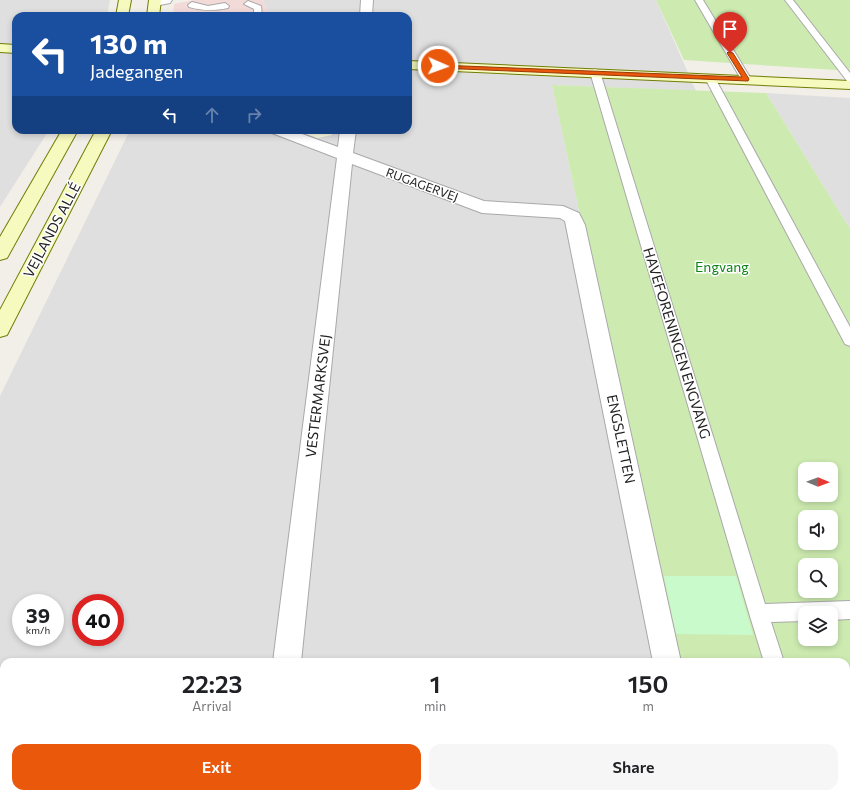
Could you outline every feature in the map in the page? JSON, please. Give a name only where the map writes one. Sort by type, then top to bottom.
[{"type":"street","points":[[123,12],[125,0]]},
{"type":"street","points":[[366,12],[367,0]]},
{"type":"street","points":[[155,12],[159,1]]},
{"type":"street","points":[[0,48],[12,49]]},
{"type":"street","points":[[412,65],[595,72],[850,85]]},
{"type":"street","points":[[0,253],[68,134]]},
{"type":"street","name":"VEJLANDS ALLÉ","points":[[0,329],[102,134]]},
{"type":"street","name":"RUGAGERVEJ","points":[[288,134],[482,207],[563,212],[573,217]]},
{"type":"street","name":"VESTERMARKSVEJ","points":[[287,658],[348,134]]},
{"type":"street","name":"ENGSLETTEN","points":[[573,217],[576,225],[667,658]]},
{"type":"lane","points":[[699,0],[746,79]]},
{"type":"lane","points":[[789,0],[850,79]]},
{"type":"lane","points":[[248,4],[258,8],[258,12]]},
{"type":"lane","points":[[190,6],[211,12],[225,6]]},
{"type":"lane","name":"HAVEFORENINGEN ENGVANG","points":[[595,72],[773,658]]},
{"type":"lane","points":[[710,78],[850,340]]},
{"type":"lane","points":[[758,613],[850,610]]},
{"type":"shaded area","points":[[0,0],[110,0],[108,12],[12,12],[12,134],[46,134],[0,207]]},
{"type":"shaded area","points":[[194,0],[263,0],[268,11],[173,12],[174,4]]},
{"type":"shaded area","points":[[263,0],[656,0],[696,91],[552,85],[675,658],[0,658],[0,396],[128,134],[412,134],[412,12],[268,12]]},
{"type":"shaded area","points":[[766,93],[850,98],[850,229]]},
{"type":"shaded area","points":[[306,134],[332,134],[332,135],[317,138]]},
{"type":"green space","points":[[656,0],[850,0],[850,71],[684,60]]},
{"type":"green space","name":"Engvang","points":[[552,85],[766,93],[850,229],[850,658],[675,658]]},
{"type":"green space","points":[[664,576],[736,576],[753,635],[676,634]]},
{"type":"route","points":[[438,66],[746,79],[730,53]]}]
